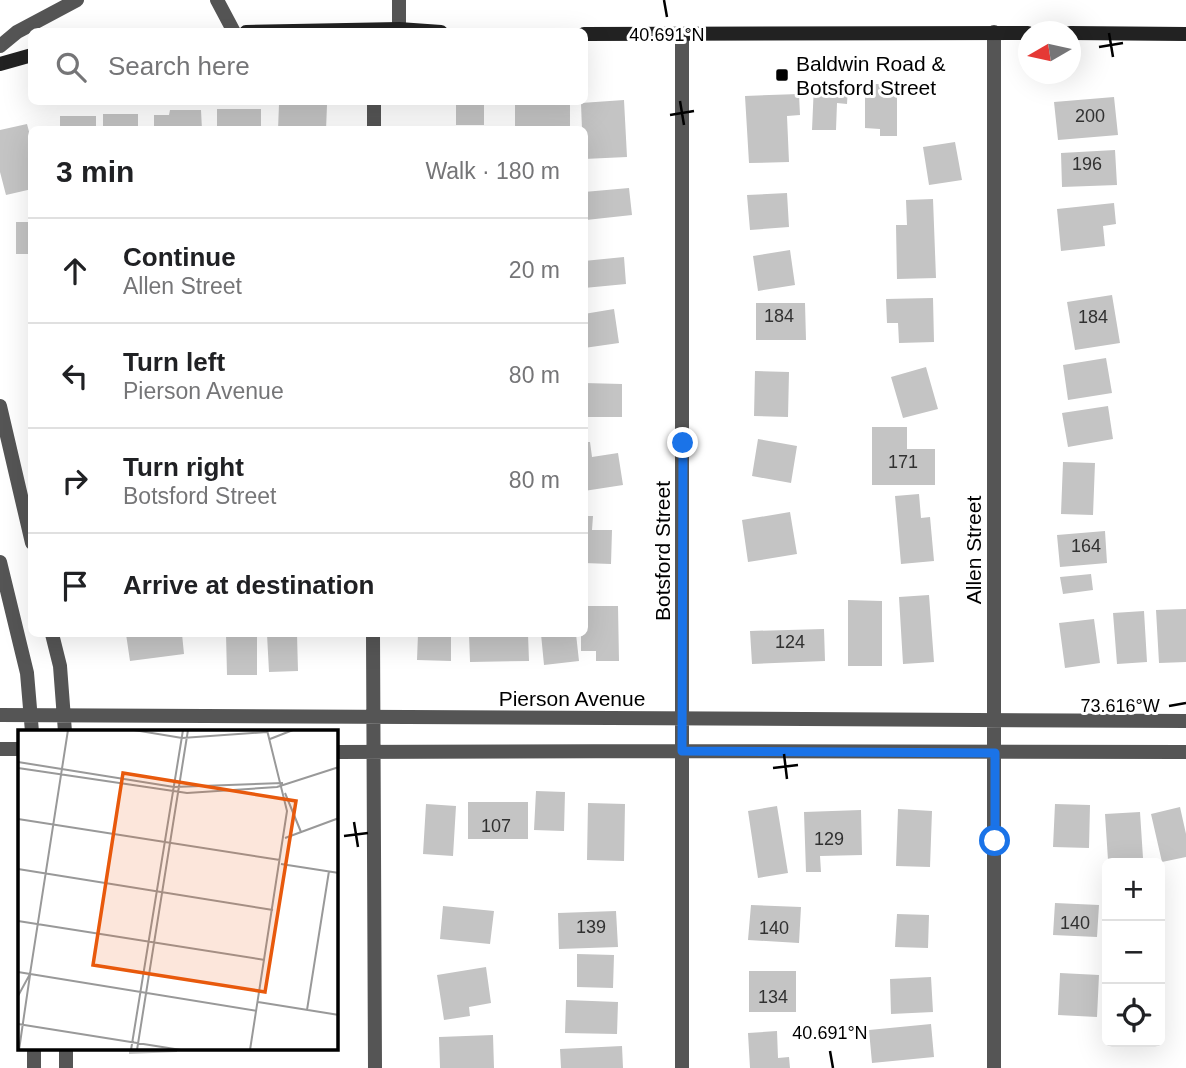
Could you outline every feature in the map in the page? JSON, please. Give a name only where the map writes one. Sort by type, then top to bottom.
[{"type":"main road","points":[[588,34],[1018,33]]},
{"type":"main road","points":[[1081,33],[1186,34]]},
{"type":"main road","points":[[0,64],[28,56]]},
{"type":"street","points":[[0,46],[17,32],[77,0]]},
{"type":"street","points":[[217,0],[232,28]]},
{"type":"street","points":[[399,0],[399,28]]},
{"type":"street","name":"Allen Street","points":[[994,32],[994,1068]]},
{"type":"street","name":"Botsford Street","points":[[682,35],[682,1068]]},
{"type":"street","points":[[374,105],[374,126]]},
{"type":"street","points":[[0,409],[28,525]]},
{"type":"street","points":[[0,562],[27,673],[32,730]]},
{"type":"street","points":[[53,637],[60,666],[65,730]]},
{"type":"street","points":[[373,637],[375,1068]]},
{"type":"street","name":"Pierson Avenue","points":[[0,715],[1186,721]]},
{"type":"street","points":[[0,749],[18,749]]},
{"type":"street","points":[[338,752],[1186,752]]},
{"type":"street","points":[[34,1050],[34,1068]]},
{"type":"street","points":[[66,1050],[66,1068]]},
{"type":"building","points":[[814,84],[848,86],[847,104],[837,103],[836,130],[812,130]]},
{"type":"building","points":[[865,84],[897,84],[897,136],[880,136],[880,129],[865,128]]},
{"type":"building","points":[[799,94],[800,115],[787,116],[789,162],[749,163],[745,96]]},
{"type":"building","points":[[1114,97],[1118,135],[1058,140],[1054,102]]},
{"type":"building","points":[[624,100],[627,157],[588,159],[588,126],[582,126],[581,105],[588,105],[588,103]]},
{"type":"building","points":[[279,105],[327,105],[326,126],[278,126]]},
{"type":"building","points":[[456,105],[484,105],[484,125],[456,125]]},
{"type":"building","points":[[515,105],[570,105],[570,126],[515,126]]},
{"type":"building","points":[[217,109],[261,109],[261,126],[217,126]]},
{"type":"building","points":[[170,110],[201,110],[202,126],[154,126],[154,115],[169,115]]},
{"type":"building","points":[[103,114],[138,114],[138,126],[103,126]]},
{"type":"building","points":[[60,116],[96,116],[96,126],[60,126]]},
{"type":"building","points":[[27,124],[28,190],[6,195],[0,172],[0,130]]},
{"type":"building","points":[[955,142],[962,180],[929,185],[923,147]]},
{"type":"building","points":[[1115,150],[1117,185],[1062,187],[1061,153]]},
{"type":"building","points":[[629,188],[632,215],[588,220],[588,192]]},
{"type":"building","points":[[787,193],[789,227],[750,230],[747,195]]},
{"type":"building","points":[[933,199],[936,278],[897,279],[896,225],[907,225],[906,200]]},
{"type":"building","points":[[1114,203],[1116,224],[1103,226],[1105,246],[1061,251],[1057,209]]},
{"type":"building","points":[[16,222],[28,222],[28,254],[16,254]]},
{"type":"building","points":[[790,250],[795,285],[758,291],[753,256]]},
{"type":"building","points":[[624,257],[626,284],[588,288],[588,261]]},
{"type":"building","points":[[1112,295],[1120,343],[1075,350],[1067,302]]},
{"type":"building","points":[[933,298],[934,342],[899,343],[898,323],[887,323],[886,299]]},
{"type":"building","points":[[756,303],[805,303],[806,340],[756,340]]},
{"type":"building","points":[[614,309],[619,343],[588,347],[588,313]]},
{"type":"building","points":[[1106,358],[1112,393],[1068,400],[1063,365]]},
{"type":"building","points":[[926,367],[938,409],[903,418],[891,377]]},
{"type":"building","points":[[755,371],[789,372],[788,417],[754,416]]},
{"type":"building","points":[[588,383],[622,384],[622,417],[588,417]]},
{"type":"building","points":[[1108,406],[1113,439],[1068,447],[1062,413]]},
{"type":"building","points":[[872,427],[907,427],[907,449],[935,449],[935,485],[872,485]]},
{"type":"building","points":[[758,439],[797,446],[791,483],[752,476]]},
{"type":"building","points":[[588,442],[592,457],[618,453],[623,485],[588,490]]},
{"type":"building","points":[[1063,462],[1095,463],[1093,515],[1061,514]]},
{"type":"building","points":[[919,494],[921,518],[930,517],[934,561],[901,564],[895,496]]},
{"type":"building","points":[[790,512],[797,554],[748,562],[742,520]]},
{"type":"building","points":[[588,516],[593,516],[592,530],[612,530],[611,564],[588,563]]},
{"type":"building","points":[[1105,531],[1107,563],[1060,567],[1057,535]]},
{"type":"building","points":[[1091,574],[1093,590],[1063,594],[1060,577]]},
{"type":"building","points":[[929,595],[934,662],[903,664],[899,597]]},
{"type":"building","points":[[848,600],[882,601],[882,666],[848,666]]},
{"type":"building","points":[[588,606],[618,606],[619,661],[596,661],[596,651],[581,651],[581,637],[588,637]]},
{"type":"building","points":[[1186,609],[1186,662],[1159,663],[1156,610]]},
{"type":"building","points":[[1144,611],[1147,662],[1117,664],[1113,613]]},
{"type":"building","points":[[1094,619],[1100,663],[1065,668],[1059,623]]},
{"type":"building","points":[[824,629],[825,661],[752,664],[750,631]]},
{"type":"building","points":[[126,637],[182,637],[184,654],[130,661]]},
{"type":"building","points":[[226,637],[257,637],[257,675],[227,675]]},
{"type":"building","points":[[267,637],[297,637],[298,671],[269,672]]},
{"type":"building","points":[[418,637],[451,637],[451,661],[417,660]]},
{"type":"building","points":[[469,637],[528,637],[529,661],[470,662]]},
{"type":"building","points":[[541,637],[576,637],[579,661],[544,665]]},
{"type":"building","points":[[536,791],[565,792],[564,831],[534,830]]},
{"type":"building","points":[[468,802],[528,802],[528,839],[468,839]]},
{"type":"building","points":[[588,803],[625,804],[624,861],[587,860]]},
{"type":"building","points":[[426,804],[456,806],[453,856],[423,854]]},
{"type":"building","points":[[1055,804],[1090,805],[1089,848],[1053,847]]},
{"type":"building","points":[[777,806],[788,873],[758,878],[748,811]]},
{"type":"building","points":[[1180,807],[1186,834],[1186,857],[1165,861],[1165,858],[1161,858],[1151,814]]},
{"type":"building","points":[[898,809],[932,811],[930,867],[896,866]]},
{"type":"building","points":[[861,810],[862,855],[820,856],[821,872],[806,872],[804,812]]},
{"type":"building","points":[[1140,812],[1143,858],[1108,858],[1105,814]]},
{"type":"building","points":[[1055,903],[1099,905],[1097,937],[1053,935]]},
{"type":"building","points":[[751,905],[801,907],[799,943],[748,940]]},
{"type":"building","points":[[443,906],[494,911],[490,944],[440,939]]},
{"type":"building","points":[[616,911],[618,947],[559,949],[558,913]]},
{"type":"building","points":[[897,914],[929,915],[928,948],[895,947]]},
{"type":"building","points":[[577,954],[614,955],[613,988],[577,987]]},
{"type":"building","points":[[486,967],[491,1003],[469,1007],[470,1016],[444,1020],[437,975]]},
{"type":"building","points":[[749,971],[796,971],[796,1012],[749,1012]]},
{"type":"building","points":[[1060,973],[1099,975],[1097,1017],[1058,1015]]},
{"type":"building","points":[[931,977],[933,1012],[891,1014],[890,979]]},
{"type":"building","points":[[566,1000],[618,1002],[617,1034],[565,1033]]},
{"type":"building","points":[[931,1024],[934,1057],[872,1063],[869,1030]]},
{"type":"building","points":[[777,1031],[778,1058],[789,1057],[790,1068],[750,1068],[748,1033]]},
{"type":"building","points":[[493,1035],[494,1068],[440,1068],[439,1037]]},
{"type":"building","points":[[622,1046],[623,1068],[561,1068],[560,1049]]},
{"type":"building","points":[[129,1050],[177,1050],[177,1052],[129,1054]]},
{"type":"place","name":"Baldwin Road & Botsford Street","points":[[782,75]]},
{"type":"route","points":[[683,443],[682,751],[995,753],[995,841]]}]
